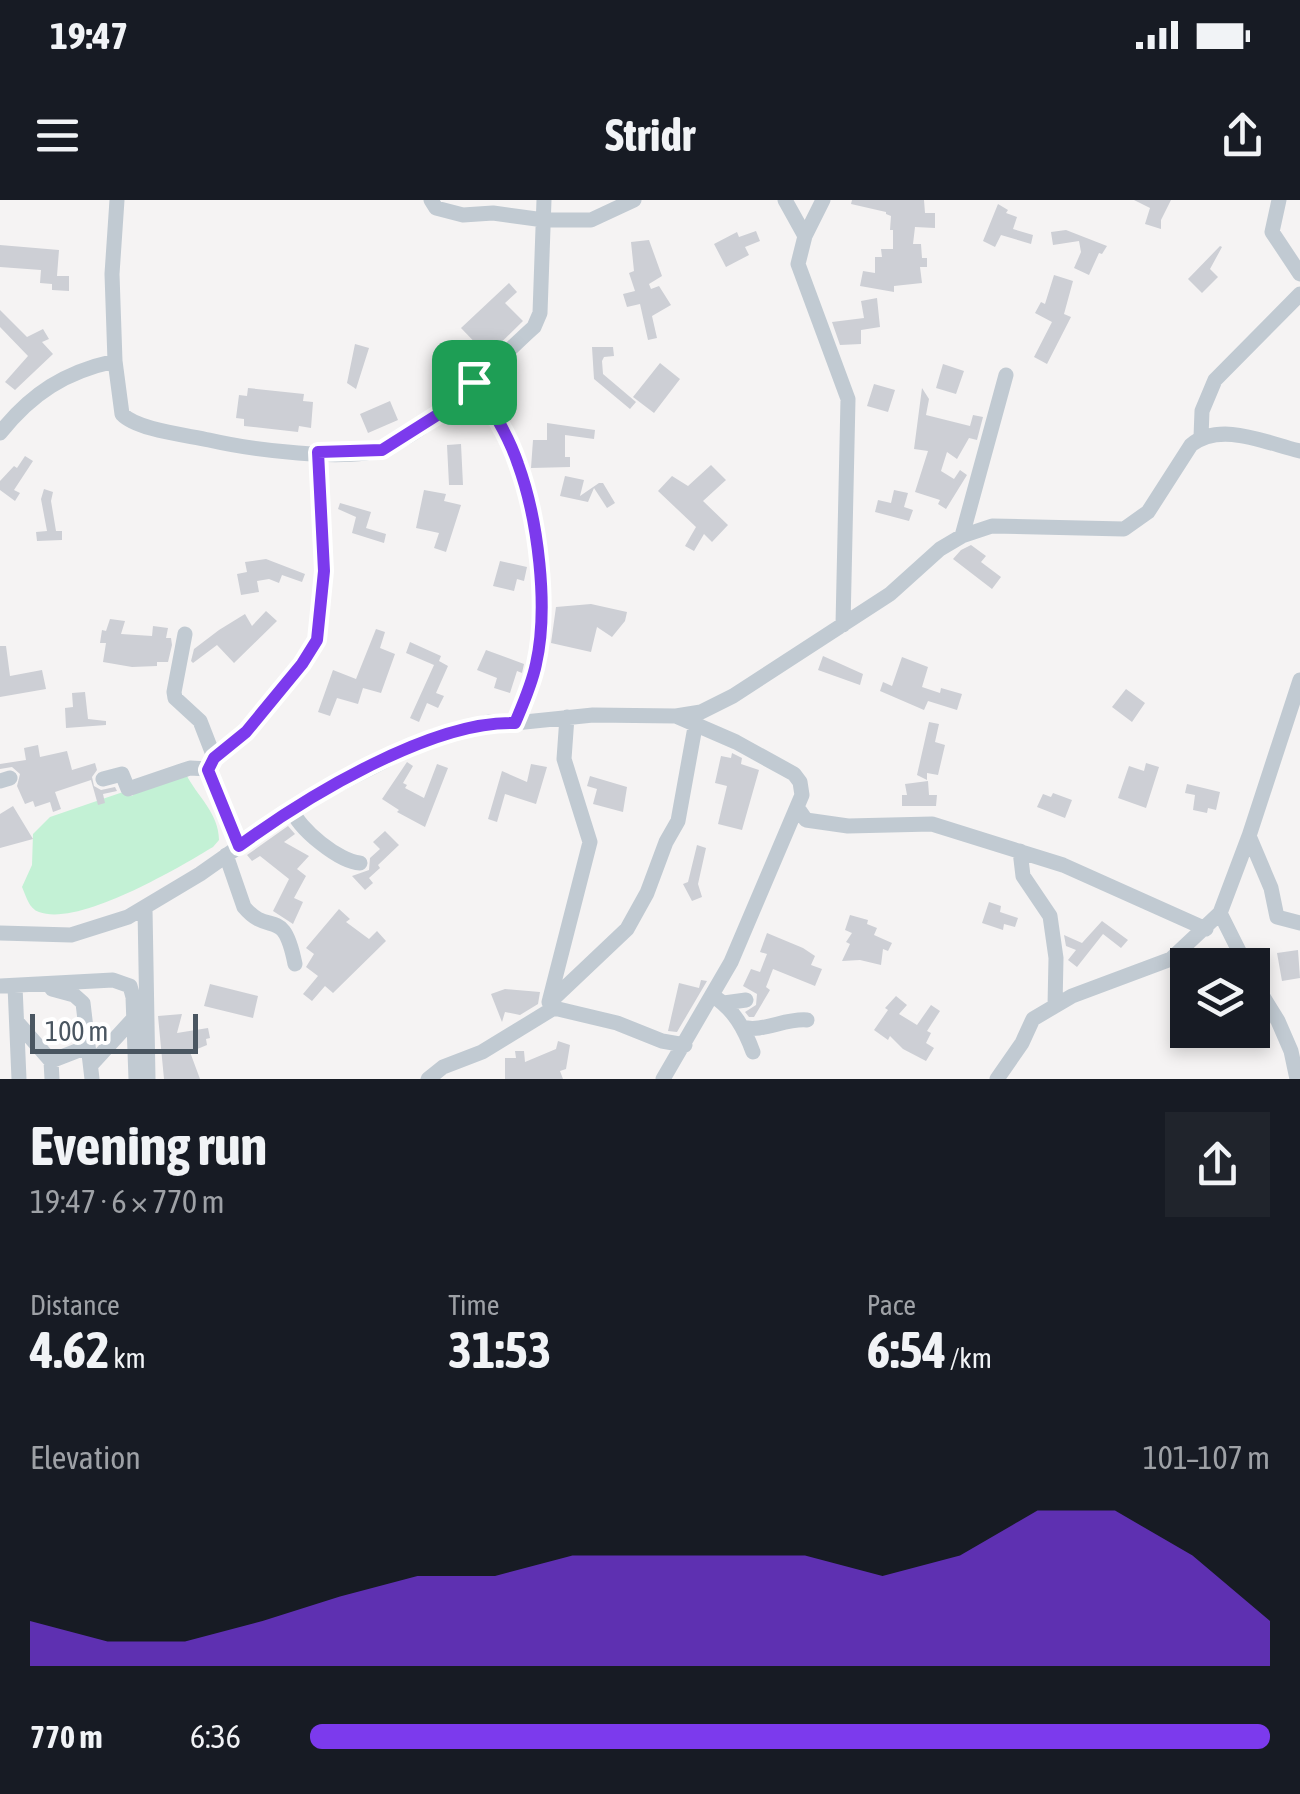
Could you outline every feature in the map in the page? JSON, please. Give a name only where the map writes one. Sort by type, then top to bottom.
[{"type":"street","points":[[117,200],[112,274],[114,361],[117,399],[126,420],[239,447],[318,452],[382,450],[442,412],[538,320],[544,200]]},
{"type":"street","points":[[431,200],[436,208],[463,216],[493,213],[544,220],[590,220],[634,200]]},
{"type":"street","points":[[785,200],[805,236]]},
{"type":"street","points":[[823,200],[805,236],[799,270],[848,398],[842,625]]},
{"type":"street","points":[[1279,200],[1272,232],[1300,274]]},
{"type":"street","points":[[1201,437],[1202,411],[1215,380],[1300,294]]},
{"type":"street","points":[[0,433],[53,382],[114,361]]},
{"type":"street","points":[[962,536],[1006,375]]},
{"type":"street","points":[[474,382],[500,421],[519,465],[534,529],[542,609],[537,663],[515,723]]},
{"type":"street","points":[[0,933],[71,935],[146,908],[292,809],[434,736],[489,722],[701,712],[733,696],[890,594],[962,536],[992,526],[1124,529],[1148,512],[1191,445],[1201,437],[1236,435],[1300,451]]},
{"type":"street","points":[[103,780],[122,774],[128,789],[211,764],[246,732],[302,664],[317,640],[324,571],[318,452]]},
{"type":"street","points":[[185,634],[175,698],[200,721],[244,907],[248,913],[284,928],[290,936],[295,964]]},
{"type":"street","points":[[996,1079],[1022,1043],[1033,1018],[1171,959],[1220,913],[1300,680]]},
{"type":"street","points":[[663,1079],[719,1000],[802,795],[794,774],[736,742],[676,716]]},
{"type":"street","points":[[552,1005],[590,842],[564,759],[566,717]]},
{"type":"street","points":[[428,1079],[443,1066],[482,1052],[552,1005],[627,929],[678,820],[695,726]]},
{"type":"street","points":[[798,807],[806,820],[848,826],[932,824],[1081,873],[1206,929]]},
{"type":"street","points":[[292,809],[302,827],[324,842],[333,854],[360,863]]},
{"type":"street","points":[[1249,836],[1271,888],[1278,917],[1300,923]]},
{"type":"street","points":[[1020,851],[1023,876],[1050,916],[1056,958],[1055,1006]]},
{"type":"street","points":[[146,908],[148,1079]]},
{"type":"street","points":[[1220,913],[1238,948]]},
{"type":"street","points":[[14,986],[114,980],[130,986],[136,1079]]},
{"type":"street","points":[[14,986],[19,1079]]},
{"type":"street","points":[[14,986],[74,995],[83,1003],[92,1072]]},
{"type":"street","points":[[719,1000],[746,1000]]},
{"type":"street","points":[[719,1000],[742,1026],[753,1052]]},
{"type":"street","points":[[552,1005],[686,1045]]},
{"type":"street","points":[[1270,1008],[1291,1051],[1296,1079]]},
{"type":"street","points":[[92,1072],[134,1018]]},
{"type":"street","points":[[742,1026],[752,1030],[807,1020]]},
{"type":"street","points":[[16,1022],[52,1062],[52,1079]]},
{"type":"street","points":[[52,1062],[87,1047]]},
{"type":"green space","points":[[186,774],[215,821],[219,840],[213,847],[102,904],[57,914],[33,908],[22,887],[32,865],[33,834],[50,817],[123,792],[132,796],[146,785]]},
{"type":"building","points":[[852,200],[924,200],[925,213],[935,213],[935,228],[915,227],[913,244],[921,244],[922,258],[927,258],[927,267],[920,267],[922,283],[894,286],[894,292],[860,286],[863,271],[875,273],[875,257],[882,257],[881,249],[893,249],[893,230],[891,216],[886,212],[851,204]]},
{"type":"building","points":[[1134,200],[1171,200],[1161,229],[1145,224],[1150,208]]},
{"type":"building","points":[[998,204],[1017,217],[1013,229],[1033,235],[1031,244],[1001,235],[995,247],[983,241]]},
{"type":"building","points":[[1066,230],[1107,246],[1099,253],[1089,275],[1074,268],[1081,252],[1079,241],[1053,245],[1051,232]]},
{"type":"building","points":[[756,231],[760,241],[745,247],[749,255],[726,267],[714,244],[737,232],[739,237]]},
{"type":"building","points":[[649,240],[662,276],[649,284],[651,289],[659,286],[671,305],[652,316],[657,338],[648,340],[640,304],[627,307],[623,294],[635,291],[629,273],[634,271],[631,242]]},
{"type":"building","points":[[0,245],[59,250],[57,276],[69,276],[69,291],[52,290],[52,284],[40,283],[41,270],[0,267]]},
{"type":"building","points":[[1220,246],[1210,269],[1218,277],[1202,293],[1188,279]]},
{"type":"building","points":[[1054,275],[1073,281],[1064,314],[1071,317],[1047,364],[1034,357],[1052,322],[1035,313],[1041,302],[1045,304]]},
{"type":"building","points":[[509,283],[517,292],[505,303],[523,321],[483,360],[481,356],[485,353],[461,328]]},
{"type":"building","points":[[877,298],[880,327],[861,330],[861,344],[840,345],[832,322],[864,318],[861,301]]},
{"type":"building","points":[[0,310],[27,337],[43,329],[49,339],[42,342],[53,354],[15,390],[5,382],[28,356],[0,327]]},
{"type":"building","points":[[355,344],[369,348],[356,389],[347,383]]},
{"type":"building","points":[[592,347],[613,347],[614,356],[602,361],[603,374],[636,402],[630,409],[594,379]]},
{"type":"building","points":[[660,363],[680,379],[654,413],[633,397]]},
{"type":"building","points":[[943,364],[964,371],[956,394],[936,388]]},
{"type":"building","points":[[874,384],[895,390],[888,412],[867,406]]},
{"type":"building","points":[[248,388],[304,394],[303,401],[313,402],[311,428],[299,426],[298,432],[244,426],[244,419],[236,418],[239,395],[247,396]]},
{"type":"building","points":[[922,388],[929,399],[926,415],[970,426],[973,415],[983,417],[977,440],[969,438],[957,459],[947,452],[941,471],[954,479],[960,470],[967,475],[946,509],[938,504],[940,500],[915,492],[928,451],[914,449]]},
{"type":"building","points":[[390,401],[398,420],[368,433],[360,414]]},
{"type":"building","points":[[547,423],[595,430],[594,439],[565,435],[565,457],[570,457],[570,467],[531,468],[533,440],[547,440]]},
{"type":"building","points":[[461,444],[463,485],[449,485],[447,445]]},
{"type":"building","points":[[25,456],[33,461],[14,490],[20,493],[15,501],[0,490],[0,481]]},
{"type":"building","points":[[711,465],[726,480],[703,501],[728,525],[712,542],[704,534],[694,551],[685,546],[696,527],[658,491],[672,476],[688,486]]},
{"type":"building","points":[[565,476],[584,480],[580,496],[599,483],[603,483],[615,503],[607,508],[594,488],[588,502],[560,496]]},
{"type":"building","points":[[44,489],[53,492],[56,531],[62,531],[62,540],[37,541],[36,532],[47,531],[41,499]]},
{"type":"building","points":[[424,490],[446,494],[444,501],[461,505],[446,552],[434,548],[439,533],[416,528]]},
{"type":"building","points":[[894,490],[908,493],[904,507],[913,510],[909,521],[875,512],[878,500],[891,503]]},
{"type":"building","points":[[340,503],[371,512],[366,528],[386,534],[384,543],[352,533],[356,517],[338,509]]},
{"type":"building","points":[[971,545],[986,556],[981,562],[1001,577],[992,589],[953,559]]},
{"type":"building","points":[[266,559],[305,574],[302,582],[282,575],[279,583],[269,579],[257,581],[259,592],[241,595],[237,574],[247,572],[245,562]]},
{"type":"building","points":[[500,561],[527,567],[524,581],[517,579],[514,591],[493,586]]},
{"type":"building","points":[[591,604],[627,612],[612,637],[597,627],[591,652],[551,643],[556,607]]},
{"type":"building","points":[[266,611],[277,621],[234,663],[217,645],[191,661],[194,649],[219,630],[245,614],[252,626]]},
{"type":"building","points":[[110,619],[125,621],[121,634],[152,636],[153,626],[168,628],[166,638],[171,638],[172,645],[168,662],[132,667],[103,662],[106,643],[100,643],[102,630],[106,631]]},
{"type":"building","points":[[376,629],[385,632],[380,648],[395,654],[381,693],[363,688],[358,704],[337,698],[330,716],[318,712],[333,670],[356,679]]},
{"type":"building","points":[[410,642],[441,656],[439,661],[448,666],[436,693],[444,696],[438,708],[427,703],[419,722],[410,718],[434,665],[406,653]]},
{"type":"building","points":[[0,646],[6,646],[10,676],[42,670],[46,689],[0,697]]},
{"type":"building","points":[[486,650],[524,664],[522,673],[517,671],[510,693],[494,688],[497,678],[477,670]]},
{"type":"building","points":[[823,656],[863,674],[860,685],[818,670]]},
{"type":"building","points":[[902,657],[928,667],[922,687],[962,694],[957,710],[928,701],[924,710],[880,691],[883,682],[892,686]]},
{"type":"building","points":[[1126,689],[1145,703],[1132,722],[1112,707]]},
{"type":"building","points":[[85,692],[88,719],[106,721],[106,725],[66,728],[65,708],[73,707],[72,693]]},
{"type":"building","points":[[929,722],[939,724],[935,742],[945,745],[938,775],[927,773],[927,780],[917,775]]},
{"type":"building","points":[[38,745],[40,757],[67,751],[72,770],[95,763],[94,786],[101,790],[115,787],[117,791],[103,794],[105,803],[98,805],[91,780],[55,792],[61,809],[53,812],[50,802],[35,807],[33,801],[25,804],[17,786],[20,774],[12,767],[0,769],[0,764],[26,760],[24,748]]},
{"type":"building","points":[[732,753],[742,758],[741,764],[759,770],[742,830],[718,824],[727,786],[715,783],[721,756],[731,758]]},
{"type":"building","points":[[407,762],[413,766],[403,783],[405,788],[424,798],[437,764],[448,768],[425,827],[382,799]]},
{"type":"building","points":[[1146,763],[1159,767],[1146,808],[1118,798],[1129,766],[1144,771]]},
{"type":"building","points":[[531,764],[547,767],[536,804],[505,794],[497,822],[488,819],[502,771],[527,782]]},
{"type":"building","points":[[590,776],[627,787],[623,812],[593,804],[597,789],[587,786]]},
{"type":"building","points":[[928,781],[929,795],[937,795],[936,806],[902,806],[902,795],[907,795],[905,784]]},
{"type":"building","points":[[1187,784],[1220,792],[1216,810],[1193,810],[1195,795],[1185,793]]},
{"type":"building","points":[[1053,793],[1072,800],[1065,818],[1037,807],[1043,794],[1051,797]]},
{"type":"building","points":[[13,806],[33,839],[0,848],[0,814]]},
{"type":"building","points":[[288,826],[295,834],[284,842],[309,856],[297,869],[306,876],[294,898],[303,902],[293,924],[273,911],[289,879],[260,856],[252,861],[247,855]]},
{"type":"building","points":[[385,831],[399,845],[378,865],[380,868],[369,878],[373,883],[365,890],[352,876],[369,870],[370,858],[380,849],[373,842]]},
{"type":"building","points":[[697,845],[706,848],[698,884],[702,897],[692,901],[683,884],[688,882]]},
{"type":"building","points":[[989,902],[1001,906],[1000,912],[1018,918],[1015,927],[1004,924],[1003,930],[982,923]]},
{"type":"building","points":[[339,909],[350,919],[346,922],[369,939],[377,931],[386,941],[333,993],[325,986],[312,1001],[303,994],[318,976],[306,967],[314,954],[306,948]]},
{"type":"building","points":[[850,915],[868,920],[867,924],[877,928],[874,935],[892,943],[888,951],[883,949],[881,965],[842,961],[852,933],[845,930]]},
{"type":"building","points":[[1102,921],[1128,940],[1121,948],[1103,934],[1077,967],[1068,960],[1076,950],[1066,946],[1064,935],[1082,943]]},
{"type":"building","points":[[767,933],[803,948],[815,956],[811,965],[822,969],[815,986],[773,969],[766,987],[770,990],[754,1017],[749,1017],[745,1012],[756,1005],[757,994],[743,986],[751,969],[760,972],[767,954],[760,952]]},
{"type":"building","points":[[1298,950],[1300,978],[1282,981],[1277,953]]},
{"type":"building","points":[[701,980],[707,981],[677,1032],[668,1031],[679,983],[699,988]]},
{"type":"building","points":[[210,984],[258,996],[253,1018],[204,1006]]},
{"type":"building","points":[[505,989],[540,992],[538,1004],[520,1015],[505,1012],[502,1022],[491,994]]},
{"type":"building","points":[[896,996],[907,1005],[899,1014],[917,1025],[931,1005],[940,1011],[927,1031],[931,1033],[926,1043],[934,1048],[926,1061],[903,1049],[890,1036],[888,1040],[874,1030]]},
{"type":"building","points":[[182,1014],[177,1033],[208,1028],[207,1045],[190,1052],[200,1079],[164,1079],[158,1016]]},
{"type":"building","points":[[558,1041],[570,1045],[566,1069],[560,1071],[563,1079],[505,1079],[505,1058],[516,1058],[515,1051],[524,1051],[525,1062],[556,1049]]},
{"type":"route","points":[[474,382],[500,421],[519,465],[534,529],[542,609],[537,663],[515,723],[489,722],[434,736],[298,806],[239,846],[208,770],[214,758],[246,732],[317,640],[324,571],[318,452],[382,450],[442,412],[474,382]]}]
